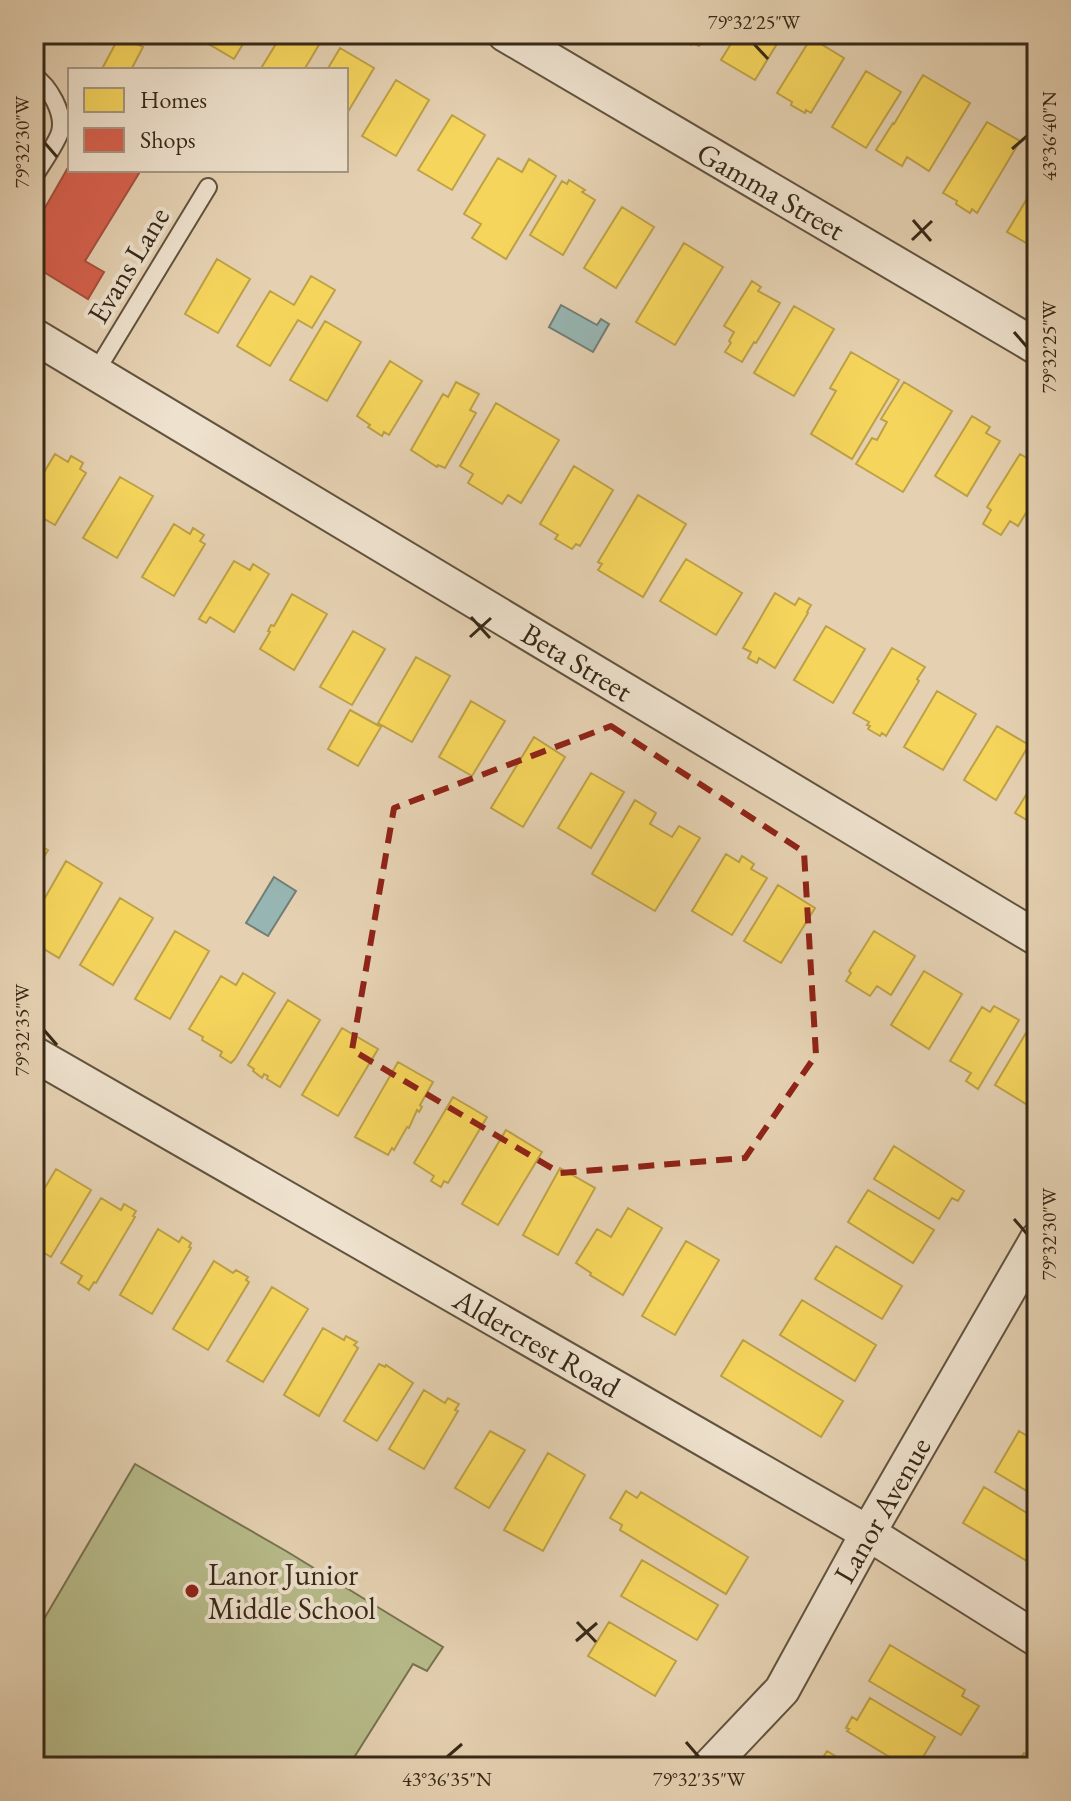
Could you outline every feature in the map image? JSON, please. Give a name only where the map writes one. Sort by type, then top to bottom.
[{"type":"street","name":"Gamma Street","points":[[505,34],[1037,347]]},
{"type":"street","name":"Beta Street","points":[[34,336],[1037,938]]},
{"type":"street","name":"Aldercrest Road","points":[[35,1055],[868,1533],[1037,1639]]},
{"type":"street","name":"Lanor Avenue","points":[[709,1767],[782,1690],[868,1533],[1037,1240]]},
{"type":"lane","points":[[34,76],[57,101],[61,130],[34,177]]},
{"type":"lane","name":"Evans Lane","points":[[95,373],[208,187]]},
{"type":"highlighted area","points":[[611,726],[804,852],[816,1055],[745,1158],[560,1173],[352,1050],[394,808]]},
{"type":"green space","name":"Lanor Junior Middle School","points":[[135,1464],[443,1647],[427,1671],[413,1664],[348,1767],[63,1767],[34,1750],[34,1636]]},
{"type":"water","points":[[561,305],[597,325],[601,319],[609,324],[593,352],[549,327]]},
{"type":"water","points":[[274,877],[296,891],[268,936],[246,923]]},
{"type":"building: Homes","points":[[204,34],[249,34],[234,59],[202,40]]},
{"type":"building: Homes","points":[[282,34],[316,34],[323,38],[305,68],[261,68]]},
{"type":"building: Homes","points":[[679,34],[707,34],[699,46],[679,38]]},
{"type":"building: Homes","points":[[737,34],[783,34],[755,80],[721,60]]},
{"type":"building: Homes","points":[[120,35],[143,47],[132,68],[103,67]]},
{"type":"building: Homes","points":[[811,38],[844,58],[811,113],[806,110],[805,113],[777,93]]},
{"type":"building: Homes","points":[[340,48],[374,68],[348,112],[348,68],[328,68]]},
{"type":"building: Homes","points":[[866,71],[901,92],[866,148],[832,127]]},
{"type":"building: Homes","points":[[923,75],[970,103],[929,171],[907,157],[902,166],[876,150]]},
{"type":"building: Homes","points":[[396,80],[429,100],[396,156],[362,136]]},
{"type":"building: Homes","points":[[452,115],[485,135],[452,190],[418,170]]},
{"type":"building: Homes","points":[[987,122],[1020,141],[977,213],[972,209],[970,213],[943,193]]},
{"type":"building: Homes","points":[[498,158],[522,172],[529,159],[556,176],[506,259],[472,238],[481,224],[464,214]]},
{"type":"building: Homes","points":[[569,180],[595,200],[563,255],[530,235],[562,181],[567,184]]},
{"type":"building: Homes","points":[[1037,182],[1037,249],[1007,232]]},
{"type":"building: Homes","points":[[622,207],[654,227],[616,288],[584,268]]},
{"type":"building: Homes","points":[[684,243],[723,267],[675,345],[636,322]]},
{"type":"building: Homes","points":[[217,259],[250,279],[218,333],[185,314]]},
{"type":"building: Homes","points":[[311,276],[335,290],[312,328],[298,320],[270,366],[237,346],[270,291],[294,305]]},
{"type":"building: Homes","points":[[752,281],[761,287],[758,291],[780,303],[742,362],[725,352],[734,332],[724,326]]},
{"type":"building: Homes","points":[[794,306],[834,329],[794,396],[754,373]]},
{"type":"building: Homes","points":[[325,321],[361,342],[327,401],[290,380]]},
{"type":"building: Homes","points":[[851,352],[899,380],[852,459],[811,434],[836,391],[830,388]]},
{"type":"building: Homes","points":[[390,361],[422,381],[389,435],[384,432],[382,436],[357,416]]},
{"type":"building: Homes","points":[[456,382],[479,394],[470,410],[476,413],[445,468],[437,467],[411,450],[443,394],[448,397]]},
{"type":"building: Homes","points":[[904,382],[952,411],[903,492],[856,464],[872,438],[877,440],[887,422],[881,419]]},
{"type":"building: Homes","points":[[496,403],[559,440],[521,503],[508,495],[502,504],[468,483],[473,474],[460,466]]},
{"type":"building: Homes","points":[[972,416],[990,427],[986,433],[1000,441],[967,496],[935,476]]},
{"type":"building: Homes","points":[[55,454],[68,462],[71,456],[83,463],[80,469],[86,473],[55,525],[34,513],[34,489]]},
{"type":"building: Homes","points":[[1020,454],[1037,464],[1037,495],[1018,526],[1010,521],[1001,535],[983,524],[991,510],[987,507]]},
{"type":"building: Homes","points":[[574,466],[613,490],[580,546],[576,544],[572,549],[555,539],[558,535],[540,524]]},
{"type":"building: Homes","points":[[120,477],[153,496],[117,558],[83,538]]},
{"type":"building: Homes","points":[[638,495],[686,524],[643,597],[598,570],[602,564],[598,562]]},
{"type":"building: Homes","points":[[174,524],[190,534],[193,528],[204,535],[200,541],[205,544],[174,596],[142,577]]},
{"type":"building: Homes","points":[[686,559],[742,593],[716,635],[660,601]]},
{"type":"building: Homes","points":[[234,561],[250,570],[253,564],[269,574],[234,632],[210,617],[206,623],[199,619]]},
{"type":"building: Homes","points":[[775,593],[795,605],[799,598],[811,605],[775,668],[759,658],[757,663],[748,658],[751,652],[743,648]]},
{"type":"building: Homes","points":[[292,594],[327,614],[294,670],[260,649],[271,625],[274,626]]},
{"type":"building: Homes","points":[[826,626],[865,649],[833,703],[794,680]]},
{"type":"building: Homes","points":[[353,631],[385,649],[352,705],[320,687]]},
{"type":"building: Homes","points":[[892,648],[925,667],[886,736],[882,733],[880,736],[868,729],[869,722],[853,713]]},
{"type":"building: Homes","points":[[416,657],[450,676],[412,742],[378,723]]},
{"type":"building: Homes","points":[[937,691],[976,714],[943,770],[904,747]]},
{"type":"building: Homes","points":[[471,701],[505,721],[472,776],[439,757]]},
{"type":"building: Homes","points":[[350,710],[381,727],[358,766],[328,749]]},
{"type":"building: Homes","points":[[997,726],[1029,745],[996,800],[964,780]]},
{"type":"building: Homes","points":[[534,737],[565,757],[523,827],[491,808]]},
{"type":"building: Homes","points":[[591,773],[624,792],[591,848],[558,828]]},
{"type":"building: Homes","points":[[1037,777],[1037,826],[1015,813]]},
{"type":"building: Homes","points":[[635,800],[656,813],[650,824],[672,837],[679,826],[700,838],[655,911],[592,874]]},
{"type":"building: Homes","points":[[34,842],[48,850],[34,874]]},
{"type":"building: Homes","points":[[726,854],[739,862],[742,856],[754,864],[751,869],[767,878],[732,935],[692,911]]},
{"type":"building: Homes","points":[[66,861],[102,883],[59,958],[34,943],[34,917]]},
{"type":"building: Homes","points":[[778,885],[815,908],[781,963],[744,941]]},
{"type":"building: Homes","points":[[120,898],[153,918],[113,985],[80,965]]},
{"type":"building: Homes","points":[[175,931],[209,951],[170,1019],[135,999]]},
{"type":"building: Homes","points":[[874,931],[915,956],[891,995],[877,986],[870,996],[846,981]]},
{"type":"building: Homes","points":[[924,971],[962,994],[929,1049],[891,1025]]},
{"type":"building: Homes","points":[[243,973],[275,993],[231,1063],[220,1056],[222,1052],[189,1029],[221,976],[236,985]]},
{"type":"building: Homes","points":[[288,1000],[320,1020],[280,1087],[264,1074],[262,1078],[248,1065]]},
{"type":"building: Homes","points":[[994,1006],[1019,1020],[978,1089],[966,1081],[971,1073],[950,1061],[982,1007],[990,1012]]},
{"type":"building: Homes","points":[[342,1028],[378,1049],[338,1116],[302,1095]]},
{"type":"building: Homes","points":[[1026,1033],[1037,1040],[1037,1104],[1034,1109],[995,1085]]},
{"type":"building: Homes","points":[[398,1062],[433,1082],[419,1112],[417,1110],[409,1128],[388,1155],[355,1137]]},
{"type":"building: Homes","points":[[453,1097],[487,1117],[448,1183],[444,1181],[441,1187],[431,1181],[434,1176],[414,1163]]},
{"type":"building: Homes","points":[[506,1130],[542,1152],[498,1225],[462,1204]]},
{"type":"building: Homes","points":[[894,1146],[964,1191],[958,1201],[952,1198],[939,1219],[874,1179]]},
{"type":"building: Homes","points":[[560,1168],[595,1188],[558,1255],[523,1235]]},
{"type":"building: Homes","points":[[56,1169],[91,1190],[51,1257],[34,1247],[34,1206]]},
{"type":"building: Homes","points":[[868,1190],[934,1230],[913,1263],[848,1222]]},
{"type":"building: Homes","points":[[101,1198],[121,1210],[124,1204],[136,1211],[96,1283],[89,1290],[78,1283],[82,1276],[61,1263]]},
{"type":"building: Homes","points":[[628,1208],[662,1228],[623,1295],[576,1263],[597,1229],[611,1237]]},
{"type":"building: Homes","points":[[158,1229],[179,1242],[182,1237],[191,1243],[191,1248],[152,1314],[120,1295]]},
{"type":"building: Homes","points":[[686,1241],[719,1260],[675,1335],[642,1316]]},
{"type":"building: Homes","points":[[836,1246],[902,1286],[882,1319],[815,1279]]},
{"type":"building: Homes","points":[[214,1261],[233,1273],[236,1270],[248,1277],[246,1280],[249,1282],[208,1350],[173,1329]]},
{"type":"building: Homes","points":[[272,1287],[308,1309],[263,1382],[227,1361]]},
{"type":"building: Homes","points":[[802,1300],[876,1345],[855,1381],[780,1335]]},
{"type":"building: Homes","points":[[323,1328],[344,1340],[346,1336],[357,1342],[354,1345],[358,1348],[319,1416],[284,1395]]},
{"type":"building: Homes","points":[[743,1340],[843,1401],[821,1437],[721,1376]]},
{"type":"building: Homes","points":[[379,1364],[386,1365],[413,1383],[377,1441],[344,1421]]},
{"type":"building: Homes","points":[[424,1390],[445,1403],[448,1398],[459,1404],[455,1410],[458,1411],[424,1469],[389,1449]]},
{"type":"building: Homes","points":[[490,1431],[525,1450],[489,1508],[455,1488]]},
{"type":"building: Homes","points":[[1019,1431],[1037,1442],[1037,1497],[995,1472]]},
{"type":"building: Homes","points":[[548,1453],[585,1475],[543,1551],[504,1530]]},
{"type":"building: Homes","points":[[984,1487],[1037,1519],[1037,1567],[963,1523]]},
{"type":"building: Homes","points":[[626,1491],[637,1498],[641,1492],[748,1557],[726,1594],[620,1530],[622,1525],[610,1518]]},
{"type":"building: Homes","points":[[642,1560],[718,1605],[697,1640],[621,1596]]},
{"type":"building: Homes","points":[[609,1622],[676,1661],[655,1696],[588,1656]]},
{"type":"building: Homes","points":[[890,1645],[965,1690],[962,1696],[979,1706],[961,1735],[869,1681]]},
{"type":"building: Homes","points":[[870,1698],[935,1737],[917,1767],[906,1767],[847,1731],[852,1717],[857,1720]]},
{"type":"building: Homes","points":[[827,1751],[853,1767],[817,1767]]},
{"type":"building: Homes","points":[[1024,1753],[1037,1758],[1037,1767],[1015,1767]]},
{"type":"building: Shops","points":[[68,168],[68,172],[140,172],[85,261],[104,272],[88,299],[34,266],[34,227]]},
{"type":"place","name":"Lanor Junior Middle School","points":[[192,1591]]}]
